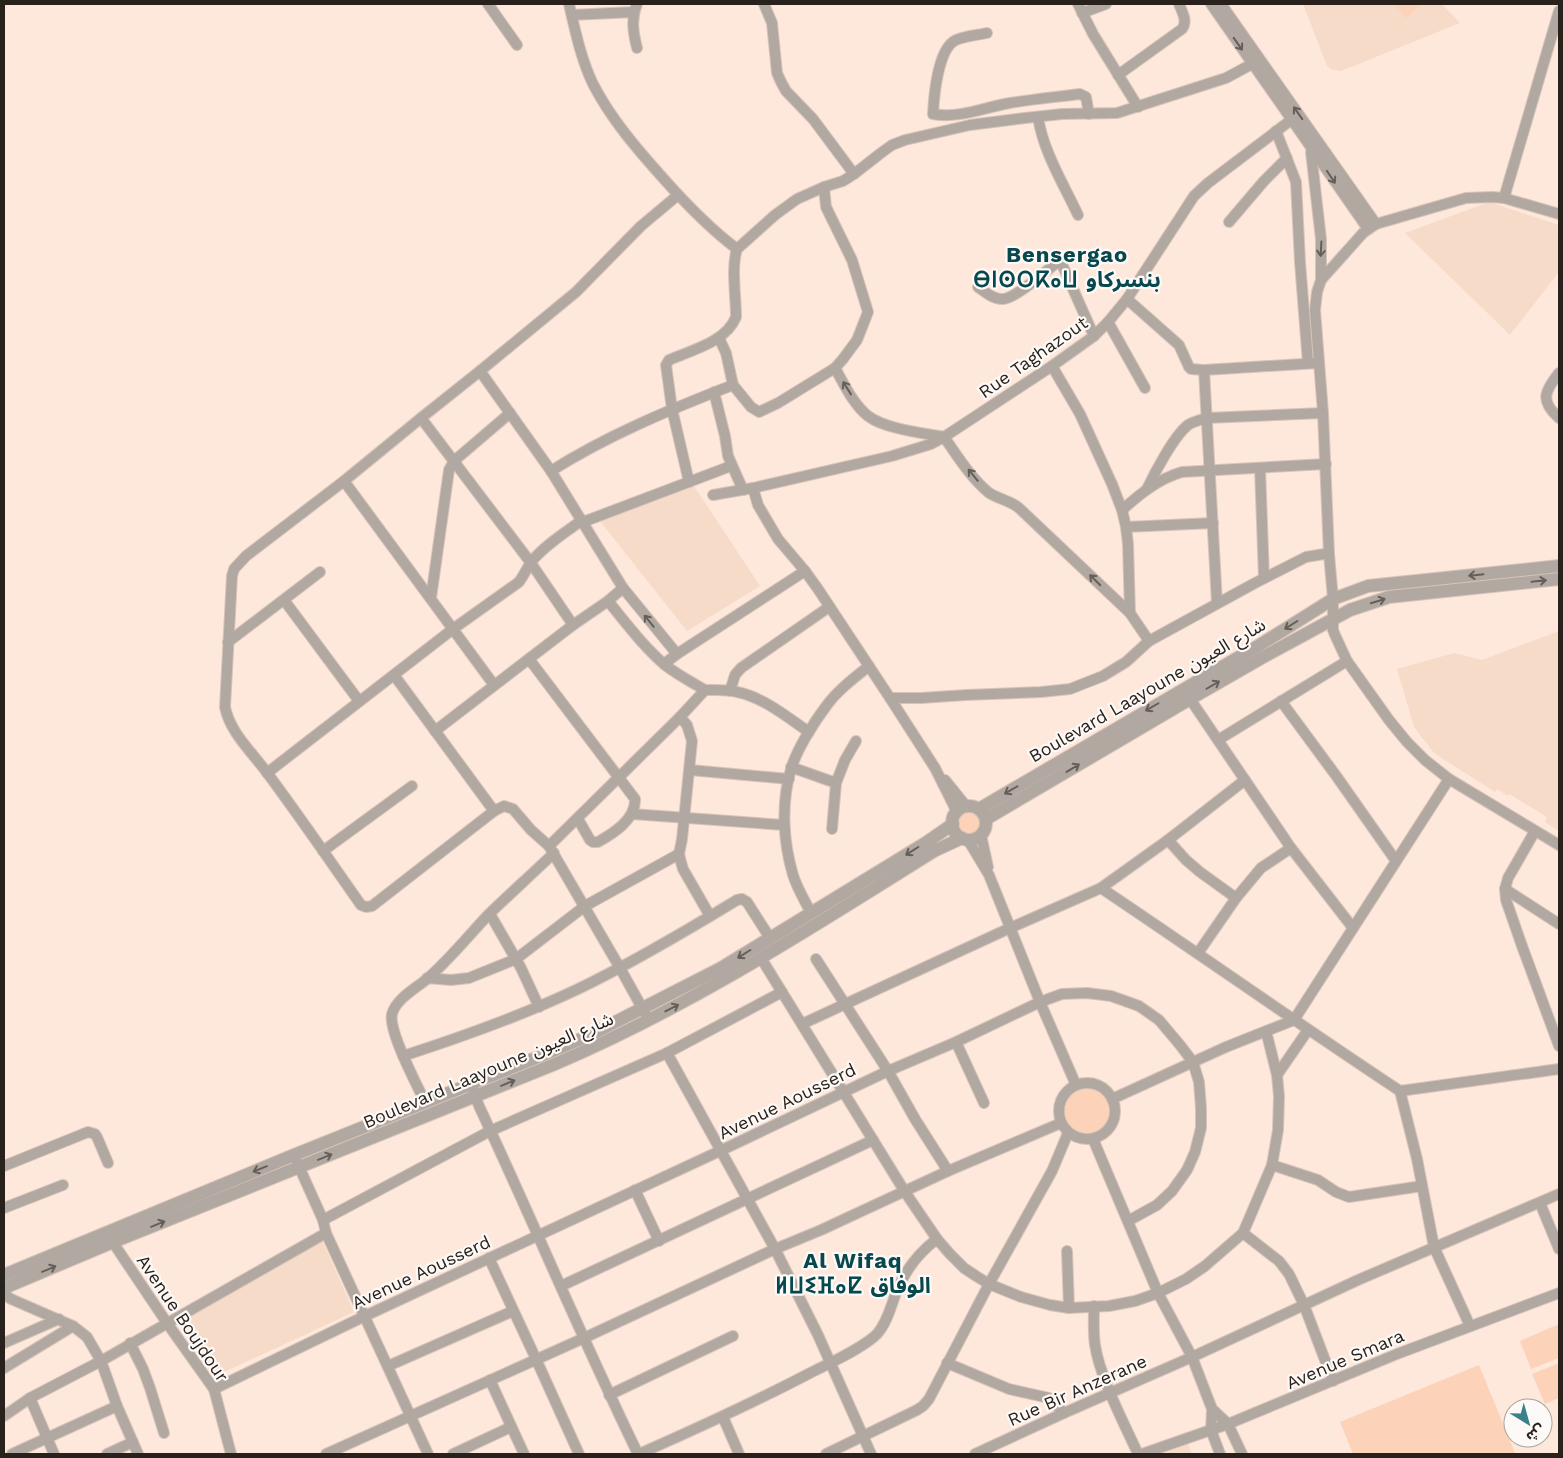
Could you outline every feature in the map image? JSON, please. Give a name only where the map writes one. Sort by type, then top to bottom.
[{"type":"street","points":[[488,4],[517,45]]},
{"type":"street","points":[[569,4],[582,56],[592,82],[619,125],[678,195],[698,216],[737,249]]},
{"type":"street","points":[[764,4],[772,23],[777,73],[781,82],[786,91],[813,119],[854,174]]},
{"type":"street","points":[[1106,4],[1080,9],[1138,107]]},
{"type":"street","points":[[1118,75],[1185,26],[1179,4]]},
{"type":"street","points":[[1211,4],[1311,148],[1372,227]]},
{"type":"street","points":[[1221,4],[1372,227]]},
{"type":"street","points":[[572,15],[636,8],[633,19],[637,48]]},
{"type":"street","points":[[1504,198],[1559,11]]},
{"type":"street","points":[[934,132],[933,114],[938,80],[946,49],[957,39],[987,33]]},
{"type":"street","points":[[689,482],[672,409],[667,363],[669,360],[719,338],[734,323],[736,317],[734,256],[737,249],[784,208],[797,199],[843,181],[892,145],[934,132],[1038,116],[1117,113],[1226,78],[1252,64]]},
{"type":"street","points":[[933,114],[950,115],[985,110],[1008,103],[1080,94],[1086,97],[1089,114]]},
{"type":"street","points":[[1038,116],[1040,133],[1045,146],[1078,215]]},
{"type":"street","name":"Rue Taghazout","points":[[713,495],[748,489],[892,456],[931,444],[944,437],[1094,336],[1127,299],[1194,196],[1208,183],[1291,120]]},
{"type":"street","points":[[1276,131],[1296,182],[1308,363]]},
{"type":"street","points":[[1311,148],[1321,239],[1321,280],[1317,292],[1315,310],[1324,413],[1333,630],[1347,661],[1407,742],[1425,760],[1449,779],[1559,845]]},
{"type":"street","points":[[1229,222],[1264,181],[1287,158]]},
{"type":"street","points":[[719,338],[726,353],[734,385],[751,407],[759,412],[778,404],[835,368],[857,340],[868,312],[852,260],[826,207],[824,187]]},
{"type":"street","points":[[645,1015],[552,850],[513,809],[504,806],[494,811],[372,906],[366,907],[361,905],[237,734],[226,714],[225,707],[232,576],[234,569],[246,556],[344,481],[576,292],[641,226],[678,195]]},
{"type":"street","points":[[1321,280],[1372,227],[1466,198],[1504,198],[1559,214]]},
{"type":"street","points":[[978,287],[995,298],[1004,299],[1018,293],[1060,260],[1094,336]]},
{"type":"street","points":[[1127,299],[1179,345],[1191,369],[1204,370],[1319,363]]},
{"type":"street","points":[[1108,322],[1145,388]]},
{"type":"street","points":[[1052,366],[1080,414],[1122,510],[1126,527],[1130,613]]},
{"type":"street","points":[[835,368],[856,402],[869,417],[898,428],[944,437],[989,492],[1012,502],[1019,508],[1130,613],[1149,641]]},
{"type":"street","points":[[1204,370],[1217,603]]},
{"type":"street","points":[[480,371],[551,470],[623,588],[677,654]]},
{"type":"street","points":[[1559,373],[1546,398],[1549,409],[1559,418]]},
{"type":"street","points":[[551,470],[588,448],[672,409],[734,385]]},
{"type":"street","points":[[714,392],[731,466],[748,489],[778,539],[805,571],[829,606],[935,768],[968,814],[986,826],[981,835],[989,875],[1076,1085]]},
{"type":"street","points":[[431,598],[449,470],[454,461],[510,413]]},
{"type":"street","points":[[1147,489],[1158,466],[1188,425],[1197,420],[1324,413]]},
{"type":"street","points":[[420,418],[531,562],[573,625]]},
{"type":"street","points":[[1122,510],[1147,489],[1170,476],[1182,472],[1326,464]]},
{"type":"street","points":[[267,773],[453,629],[519,582],[531,562],[543,550],[583,521],[731,466]]},
{"type":"street","points":[[1260,468],[1264,578]]},
{"type":"street","points":[[344,481],[494,685]]},
{"type":"street","points":[[1126,527],[1213,523]]},
{"type":"street","points":[[890,698],[1041,692],[1070,689],[1103,676],[1126,662],[1149,641],[1264,578],[1306,557],[1329,554]]},
{"type":"street","name":"Boulevard Laayoune شارع العيون","points":[[1187,694],[1258,646],[1333,599],[1368,586],[1559,566]]},
{"type":"street","points":[[664,664],[805,571]]},
{"type":"street","points":[[228,642],[320,572]]},
{"type":"street","name":"Boulevard Laayoune شارع العيون","points":[[645,1015],[927,842],[968,814],[1187,694],[1350,610],[1389,597],[1559,579]]},
{"type":"street","points":[[435,731],[623,588]]},
{"type":"street","points":[[284,600],[359,701]]},
{"type":"street","points":[[608,601],[637,636],[664,664],[680,676],[705,690],[736,691],[753,698],[784,714],[808,732]]},
{"type":"street","points":[[730,691],[732,681],[740,668],[829,606]]},
{"type":"street","points":[[529,658],[635,799],[635,806],[627,821],[598,842],[590,840],[578,819]]},
{"type":"street","points":[[1218,740],[1347,661]]},
{"type":"street","points":[[811,913],[793,876],[787,848],[784,825],[789,779],[792,767],[808,732],[827,704],[869,666]]},
{"type":"street","points":[[394,675],[494,811]]},
{"type":"street","points":[[425,1102],[403,1056],[395,1032],[392,1013],[396,1005],[461,946],[552,850],[578,819],[705,690]]},
{"type":"street","points":[[1187,694],[1291,848],[1353,928]]},
{"type":"street","points":[[1281,701],[1396,861]]},
{"type":"street","points":[[680,717],[687,725],[692,741],[680,854],[683,869],[710,916]]},
{"type":"street","points":[[832,829],[836,783],[856,741]]},
{"type":"street","points":[[792,767],[836,783]]},
{"type":"street","points":[[690,770],[789,779]]},
{"type":"street","points":[[1112,1099],[1192,1062],[1294,1020],[1449,779]]},
{"type":"street","points":[[802,1024],[1101,888],[1168,840],[1245,780]]},
{"type":"street","points":[[323,851],[412,786]]},
{"type":"street","points":[[632,814],[784,825]]},
{"type":"street","points":[[968,814],[955,832],[965,839],[989,875]]},
{"type":"street","points":[[1535,831],[1508,878],[1505,889],[1506,900],[1559,1046]]},
{"type":"street","name":"Boulevard Laayoune شارع العيون","points":[[4,1275],[299,1167],[473,1090],[569,1044],[709,988],[934,851],[981,835]]},
{"type":"street","points":[[1168,840],[1200,872],[1236,898]]},
{"type":"street","points":[[1198,953],[1236,898],[1261,868],[1291,848]]},
{"type":"street","points":[[427,978],[451,980],[469,978],[516,959],[585,906],[680,854]]},
{"type":"street","points":[[1101,888],[1400,1091],[1559,1069]]},
{"type":"street","points":[[1505,889],[1559,924]]},
{"type":"street","points":[[403,1056],[469,1034],[539,1006],[620,968],[738,900],[742,899],[747,902],[770,938]]},
{"type":"street","points":[[490,914],[516,959],[539,1006]]},
{"type":"street","points":[[761,958],[905,1192],[937,1239],[964,1268],[989,1284],[1021,1297],[1069,1308],[1109,1306],[1134,1301],[1158,1293],[1186,1279],[1205,1266],[1243,1232],[1272,1165],[1278,1130],[1280,1096],[1266,1031]]},
{"type":"street","points":[[816,959],[888,1070],[915,1119],[948,1171]]},
{"type":"street","points":[[323,1220],[490,1131],[667,1053],[782,992]]},
{"type":"street","name":"Avenue Aousserd","points":[[214,1389],[888,1070],[956,1042],[1040,1002],[1062,994],[1087,993],[1112,996],[1139,1006],[1159,1020],[1180,1045],[1192,1062],[1199,1082],[1201,1128],[1195,1152],[1187,1170],[1172,1192],[1157,1205],[1128,1221]]},
{"type":"street","points":[[1277,1075],[1308,1030]]},
{"type":"street","points":[[956,1042],[984,1103]]},
{"type":"street","points":[[667,1053],[775,1249],[831,1363],[871,1454]]},
{"type":"street","points":[[1084,1083],[1101,1087],[1112,1099],[1115,1108],[1114,1119],[1110,1128],[1103,1135],[1093,1139],[1080,1139],[1068,1133],[1061,1123],[1058,1114],[1062,1097],[1076,1085],[1084,1083]]},
{"type":"street","points":[[473,1090],[609,1395],[639,1454],[723,1417],[831,1363],[871,1339],[879,1332],[888,1316],[905,1273],[924,1248],[937,1239]]},
{"type":"street","name":"Boulevard Laayoune شارع العيون","points":[[4,1288],[109,1237],[294,1155],[425,1102],[473,1090]]},
{"type":"street","points":[[1400,1091],[1417,1159],[1434,1247],[1470,1326]]},
{"type":"street","points":[[326,1454],[948,1171],[1061,1123]]},
{"type":"street","points":[[4,1166],[88,1132],[95,1134],[108,1162]]},
{"type":"street","points":[[826,1454],[923,1406],[929,1399],[989,1284],[1052,1171],[1068,1133]]},
{"type":"street","points":[[1093,1139],[1158,1293],[1192,1357],[1212,1409],[1211,1430],[1220,1454]]},
{"type":"street","points":[[561,1286],[873,1140]]},
{"type":"street","points":[[294,1155],[323,1220],[326,1233],[428,1454]]},
{"type":"street","points":[[1272,1165],[1318,1180],[1336,1192],[1349,1197],[1422,1186]]},
{"type":"street","points":[[4,1208],[63,1185]]},
{"type":"street","points":[[635,1190],[658,1241]]},
{"type":"street","name":"Rue Bir Anzerane","points":[[975,1454],[1434,1247],[1559,1194]]},
{"type":"street","points":[[1540,1203],[1559,1249]]},
{"type":"street","points":[[1243,1232],[1285,1267],[1304,1305],[1333,1381]]},
{"type":"street","points":[[4,1416],[30,1398],[101,1361],[326,1233]]},
{"type":"street","name":"Avenue Boujdour","points":[[109,1237],[214,1389],[231,1454]]},
{"type":"street","points":[[1067,1251],[1069,1308]]},
{"type":"street","points":[[489,1258],[579,1454]]},
{"type":"street","name":"Avenue Smara","points":[[1142,1454],[1228,1424],[1397,1354],[1559,1293]]},
{"type":"street","points":[[4,1294],[11,1299],[73,1326],[87,1337],[101,1361],[117,1406],[138,1454]]},
{"type":"street","points":[[1094,1306],[1097,1356],[1138,1454]]},
{"type":"street","points":[[388,1366],[513,1311]]},
{"type":"street","points":[[4,1343],[59,1319]]},
{"type":"street","points":[[4,1368],[73,1326]]},
{"type":"street","points":[[609,1395],[733,1336]]},
{"type":"street","points":[[130,1343],[148,1381],[164,1433]]},
{"type":"street","points":[[947,1363],[1009,1389],[1049,1398],[1064,1413]]},
{"type":"street","points":[[490,1380],[524,1454]]},
{"type":"street","points":[[30,1398],[54,1454]]},
{"type":"street","points":[[12,1454],[117,1406]]},
{"type":"street","points":[[1212,1409],[1228,1424],[1242,1454]]},
{"type":"street","points":[[723,1417],[739,1454]]},
{"type":"street","points":[[453,1454],[477,1449],[511,1427]]},
{"type":"street","points":[[107,1454],[133,1442]]},
{"type":"street","points":[[348,1443],[353,1454]]},
{"type":"street","points":[[224,1454],[228,1444]]},
{"type":"shaded area","points":[[1303,4],[1442,4],[1460,23],[1341,71],[1327,66]]},
{"type":"shaded area","points":[[1394,4],[1422,4],[1406,18]]},
{"type":"shaded area","points":[[1489,202],[1559,225],[1559,272],[1510,335],[1405,233]]},
{"type":"shaded area","points":[[692,483],[760,586],[687,631],[600,521]]},
{"type":"shaded area","points":[[1559,631],[1559,831],[1545,822],[1547,817],[1509,794],[1508,796],[1497,789],[1495,792],[1434,753],[1414,727],[1397,669],[1454,653],[1482,660]]},
{"type":"shaded area","points":[[970,809],[980,813],[984,823],[980,833],[970,837],[960,833],[956,823],[960,813]]},
{"type":"shaded area","points":[[1088,1088],[1101,1092],[1107,1098],[1111,1111],[1107,1124],[1101,1130],[1088,1134],[1075,1130],[1069,1124],[1065,1111],[1069,1098],[1075,1092]]},
{"type":"shaded area","points":[[322,1240],[354,1312],[211,1378],[203,1350],[179,1318]]},
{"type":"shaded area","points":[[1559,1324],[1559,1358],[1531,1369],[1520,1341]]},
{"type":"shaded area","points":[[1559,1363],[1559,1398],[1553,1401],[1553,1398],[1542,1398],[1532,1374]]},
{"type":"shaded area","points":[[1479,1365],[1503,1424],[1503,1448],[1513,1448],[1515,1453],[1353,1454],[1340,1422]]},
{"type":"shaded area","points":[[1188,1444],[1192,1454],[1163,1454]]},
{"type":"district","name":"Bensergao ⴱⵏⵙⵔⴽⴰⵡ بنسركاو","points":[[1067,266]]},
{"type":"district","name":"Al Wifaq ⵍⵡⵉⴼⴰⵇ الوفاق","points":[[853,1272]]}]
